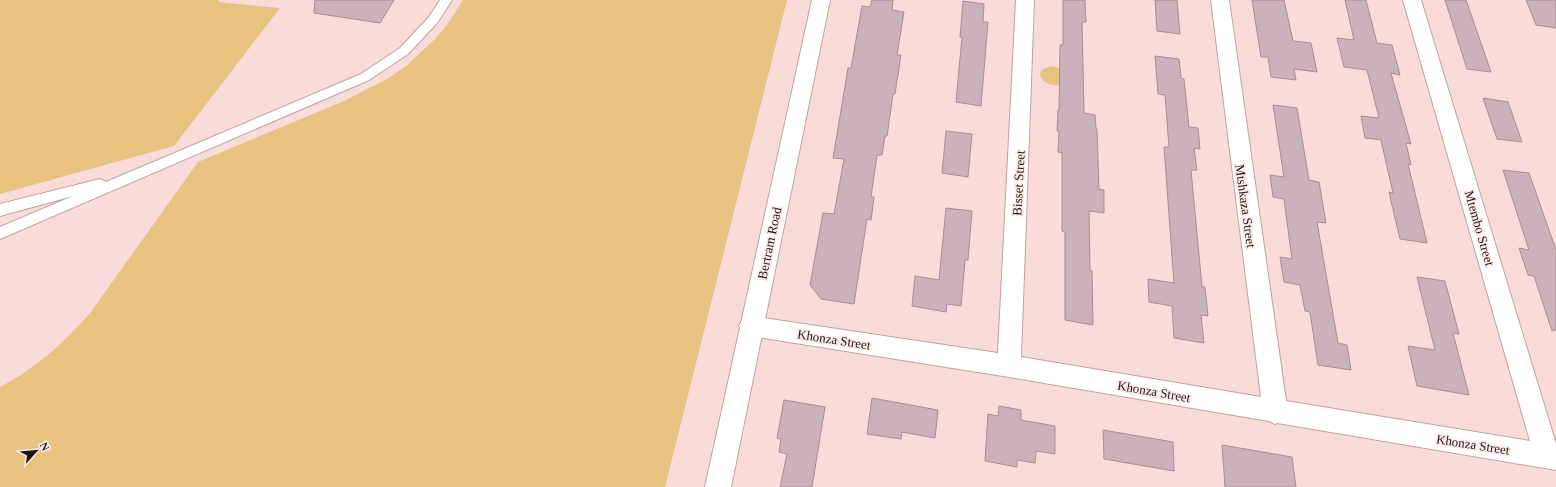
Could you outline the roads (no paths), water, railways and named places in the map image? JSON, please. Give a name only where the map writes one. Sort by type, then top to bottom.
[{"type":"street","name":"Bertram Road","points":[[718,487],[821,0]]},
{"type":"street","name":"Bisset Street","points":[[1009,366],[1025,0]]},
{"type":"street","name":"Mtshkaza Street","points":[[1220,0],[1274,412]]},
{"type":"street","name":"Mtembo Street","points":[[1412,0],[1552,457]]},
{"type":"street","name":"Khonza Street","points":[[751,326],[1009,366],[1274,412],[1552,457]]},
{"type":"lane","points":[[0,233],[365,77],[404,51],[433,20],[446,0]]},
{"type":"lane","points":[[0,210],[70,191],[129,178]]}]
